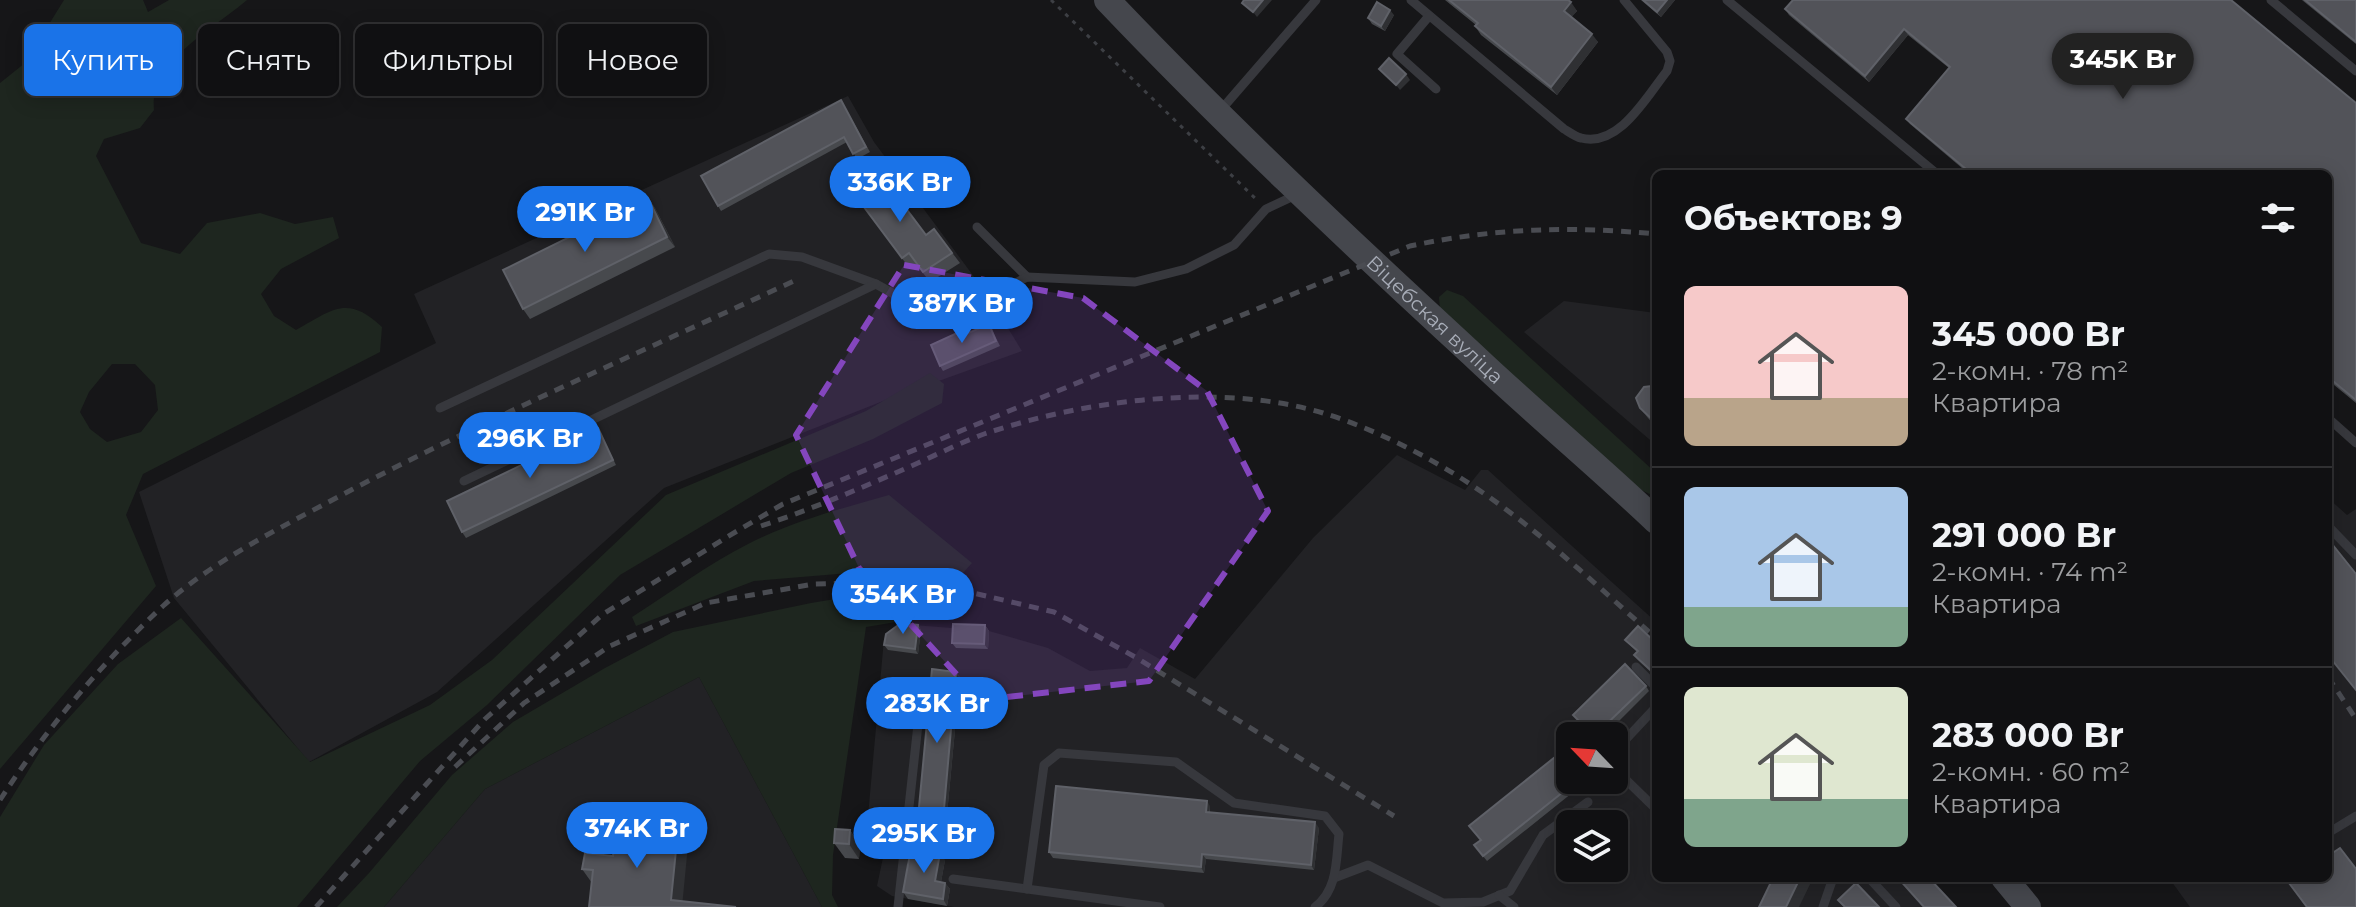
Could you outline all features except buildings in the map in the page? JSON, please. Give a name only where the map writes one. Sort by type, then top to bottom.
[{"type":"main road","name":"Віцебская вуліца","points":[[1107,0],[1218,114],[1301,193],[1471,354],[1652,516]]},
{"type":"main road","points":[[2007,882],[2028,907]]},
{"type":"lane","points":[[1218,114],[1316,0]]},
{"type":"lane","points":[[1411,0],[1564,129],[1581,138],[1600,139],[1619,131],[1667,71],[1670,61],[1667,52],[1624,0]]},
{"type":"lane","points":[[1727,0],[1932,170]]},
{"type":"lane","points":[[2271,0],[2356,71]]},
{"type":"lane","points":[[1429,16],[1397,54],[1436,89]]},
{"type":"lane","points":[[440,408],[769,254],[802,257],[876,284],[917,307],[989,297],[1027,277],[1135,282],[1186,269],[1234,245],[1266,209],[1301,193]]},
{"type":"lane","points":[[977,227],[1027,277]]},
{"type":"lane","points":[[464,481],[876,284]]},
{"type":"lane","points":[[2332,422],[2356,443]]},
{"type":"lane","points":[[2332,530],[2354,550]]},
{"type":"lane","points":[[1636,667],[1652,683]]},
{"type":"lane","points":[[898,907],[921,697]]},
{"type":"lane","points":[[1628,737],[1652,711]]},
{"type":"lane","points":[[1027,889],[1044,765],[1059,753],[1176,762],[1234,803],[1325,816],[1339,834],[1334,878],[1324,900],[1316,907]]},
{"type":"lane","points":[[1628,782],[1652,805]]},
{"type":"lane","points":[[1334,878],[1368,865],[1443,903],[1483,902],[1510,891],[1543,835],[1588,802]]},
{"type":"lane","points":[[2332,831],[2356,816]]},
{"type":"lane","points":[[953,879],[1160,907]]},
{"type":"lane","points":[[1823,907],[1832,882]]},
{"type":"lane","points":[[1873,882],[1896,907]]},
{"type":"lane","points":[[1499,895],[1514,907]]},
{"type":"path","points":[[1051,0],[1266,209]]},
{"type":"highlighted area","points":[[904,265],[1083,298],[1207,391],[1268,511],[1149,681],[980,700],[859,568],[796,435]]},
{"type":"shaded area","points":[[64,0],[143,0],[148,12],[169,0],[247,0],[215,24],[198,24],[198,37],[182,52],[182,24],[49,24]]},
{"type":"shaded area","points":[[24,64],[24,96],[155,96],[154,110],[140,128],[104,139],[96,156],[141,243],[180,254],[207,223],[260,213],[295,224],[333,217],[339,238],[281,269],[261,294],[274,316],[296,330],[330,312],[349,308],[370,317],[382,327],[380,352],[143,474],[126,515],[156,586],[0,769],[0,83]],"holes":[[[112,364],[135,364],[155,385],[158,410],[141,432],[107,442],[90,429],[80,412],[89,392]]]},
{"type":"shaded area","points":[[848,96],[874,142],[989,297],[1022,351],[883,401],[664,488],[437,692],[309,762],[174,598],[139,492],[436,343],[414,294]]},
{"type":"shaded area","points":[[1447,290],[1463,296],[1652,469],[1652,495],[1637,488],[1440,310],[1439,297]]},
{"type":"shaded area","points":[[1564,301],[1652,312],[1652,442],[1524,332]]},
{"type":"shaded area","points":[[930,373],[944,384],[942,403],[873,439],[791,473],[620,575],[487,705],[420,761],[297,907],[0,907],[0,817],[44,745],[118,664],[181,618],[310,762],[430,705],[492,660],[666,495],[866,411]]},
{"type":"shaded area","points":[[1397,455],[1465,490],[1481,470],[1488,470],[1652,618],[1652,882],[1932,882],[1955,907],[954,907],[892,896],[877,886],[884,853],[867,827],[884,639],[901,624],[989,631],[1048,648],[1090,671],[1127,668],[1140,648],[1195,679],[1313,538]]},
{"type":"shaded area","points":[[889,495],[972,563],[961,575],[886,570],[754,581],[636,626],[632,617],[748,544],[799,522]]},
{"type":"shaded area","points":[[2332,502],[2347,515],[2356,509],[2356,907],[2190,907],[2172,882],[2332,882]]},
{"type":"shaded area","points":[[871,593],[958,602],[963,611],[866,627],[833,855],[832,895],[838,907],[822,907],[699,677],[485,789],[384,907],[337,907],[452,775],[513,722],[673,632]]},
{"type":"shaded area","points":[[699,677],[822,907],[384,907],[485,789]]},
{"type":"railway","points":[[316,907],[485,719],[603,614],[783,504],[1410,246],[1472,235],[1533,230],[1652,234]]},
{"type":"railway","points":[[0,800],[55,723],[96,674],[163,606],[206,572],[279,528],[407,461],[796,280]]},
{"type":"railway","points":[[761,526],[899,472],[984,434],[1023,422],[1108,404],[1153,399],[1241,398],[1323,413],[1361,426],[1418,453],[1495,501],[1652,634]]},
{"type":"railway","points":[[455,767],[524,703],[610,646],[706,603],[814,584],[922,581],[1054,612],[1135,657],[1394,816]]},
{"type":"railway","points":[[2332,683],[2356,719]]}]
